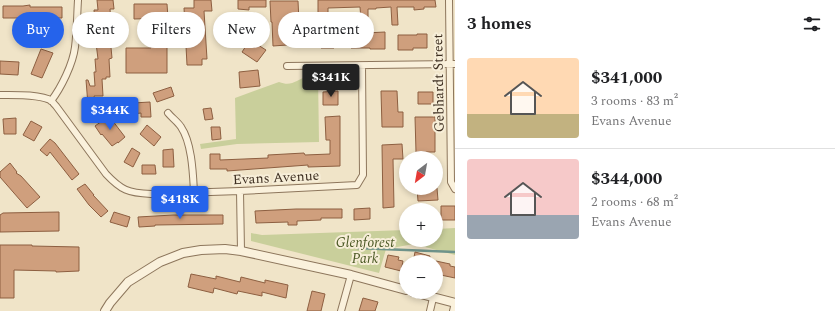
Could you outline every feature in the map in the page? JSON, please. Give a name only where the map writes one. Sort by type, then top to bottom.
[{"type":"street","points":[[0,95],[24,95],[44,98],[52,101],[70,66],[75,49],[78,0]]},
{"type":"street","name":"Gebhardt Street","points":[[449,0],[452,64],[451,182],[455,189]]},
{"type":"street","points":[[287,66],[452,64]]},
{"type":"street","name":"Evans Avenue","points":[[52,101],[106,174],[114,183],[129,192],[150,194],[357,185],[363,175],[362,66]]},
{"type":"street","points":[[168,113],[182,128],[188,142],[194,192]]},
{"type":"street","points":[[240,191],[241,251]]},
{"type":"street","points":[[105,311],[128,282],[160,262],[183,253],[201,250],[225,249],[241,251],[351,275],[399,288]]},
{"type":"street","points":[[341,311],[351,275]]},
{"type":"street","points":[[430,311],[433,299]]},
{"type":"street","points":[[437,299],[455,303],[453,311]]},
{"type":"green space","points":[[311,75],[318,75],[319,142],[237,144],[201,149],[200,144],[236,139],[235,98],[279,82],[287,84]]},
{"type":"green space","name":"Glenforest Park","points":[[455,228],[455,255],[425,247],[443,247],[443,229]]},
{"type":"green space","name":"Glenforest Park","points":[[399,230],[399,247],[386,249],[379,273],[251,241],[251,233],[262,235]]},
{"type":"building","points":[[97,0],[113,0],[114,9],[110,9],[110,12],[94,12],[94,10],[98,10]]},
{"type":"building","points":[[194,0],[211,0],[212,11],[184,12],[184,8],[194,8]]},
{"type":"building","points":[[238,0],[266,0],[266,7],[249,7],[249,10],[238,9]]},
{"type":"building","points":[[318,0],[435,0],[436,7],[424,7],[424,9],[414,10],[414,7],[397,7],[398,25],[392,25],[391,7],[368,9],[368,12],[360,12],[360,7],[328,8],[328,12],[318,12]]},
{"type":"building","points":[[270,1],[298,1],[299,12],[278,12],[278,46],[273,46]]},
{"type":"building","points":[[134,4],[167,4],[168,12],[137,12],[137,19],[134,19]]},
{"type":"building","points":[[3,6],[62,7],[62,12],[12,12],[12,18],[3,18]]},
{"type":"building","points":[[205,27],[207,59],[202,59],[202,65],[187,65],[186,48],[205,48]]},
{"type":"building","points":[[385,32],[385,49],[370,49],[374,48],[374,33]]},
{"type":"building","points":[[427,34],[427,48],[398,50],[398,35]]},
{"type":"building","points":[[97,48],[111,48],[112,58],[109,59],[110,77],[102,79],[103,96],[94,96],[99,113],[89,116],[86,106],[88,105],[86,80],[88,80],[90,86],[95,86],[95,59],[98,59]]},
{"type":"building","points":[[126,48],[167,48],[167,73],[126,73]]},
{"type":"building","points":[[245,48],[263,48],[266,50],[257,62],[242,52]]},
{"type":"building","points":[[41,49],[53,53],[42,78],[31,74]]},
{"type":"building","points":[[0,61],[19,62],[18,75],[0,74]]},
{"type":"building","points":[[258,70],[260,86],[240,88],[239,72]]},
{"type":"building","points":[[171,87],[174,96],[157,102],[153,93]]},
{"type":"building","points":[[338,91],[338,105],[323,105],[323,92]]},
{"type":"building","points":[[381,91],[397,91],[398,112],[403,112],[403,127],[382,127]]},
{"type":"building","points":[[418,92],[433,92],[433,104],[418,104]]},
{"type":"building","points":[[150,102],[151,117],[141,117],[141,113],[133,114],[133,103]]},
{"type":"building","points":[[211,108],[213,119],[205,120],[203,109]]},
{"type":"building","points":[[109,116],[125,137],[112,146],[102,134],[101,135],[95,126]]},
{"type":"building","points":[[340,116],[340,166],[308,167],[308,165],[227,171],[227,169],[210,169],[210,154],[220,154],[220,160],[268,158],[268,155],[304,153],[305,155],[330,154],[330,140],[326,140],[325,117]]},
{"type":"building","points":[[415,117],[435,117],[435,151],[416,151]]},
{"type":"building","points":[[16,118],[16,134],[4,134],[3,119]]},
{"type":"building","points":[[31,121],[42,127],[34,141],[23,135]]},
{"type":"building","points":[[147,125],[161,137],[154,146],[140,134]]},
{"type":"building","points":[[211,127],[220,127],[221,139],[212,140]]},
{"type":"building","points":[[50,139],[55,143],[79,174],[72,180],[50,152],[47,156],[40,150]]},
{"type":"building","points":[[402,144],[402,151],[399,151],[399,159],[393,159],[394,207],[383,208],[382,145]]},
{"type":"building","points":[[132,148],[140,153],[133,167],[124,162]]},
{"type":"building","points":[[173,149],[174,167],[163,167],[163,150]]},
{"type":"building","points":[[10,163],[17,172],[16,173],[21,176],[40,197],[27,208],[0,177],[0,172]]},
{"type":"building","points":[[142,165],[155,165],[156,174],[142,174]]},
{"type":"building","points":[[85,184],[108,211],[101,217],[89,205],[77,189]]},
{"type":"building","points":[[418,195],[438,195],[438,200],[418,201]]},
{"type":"building","points":[[443,206],[455,206],[455,220],[443,220]]},
{"type":"building","points":[[370,208],[370,219],[354,220],[354,209]]},
{"type":"building","points":[[342,209],[342,218],[321,218],[321,220],[297,221],[297,225],[288,225],[288,222],[256,223],[255,211]]},
{"type":"building","points":[[59,212],[59,231],[0,232],[0,215],[3,213]]},
{"type":"building","points":[[114,212],[130,217],[127,227],[110,222]]},
{"type":"building","points":[[223,215],[223,224],[155,225],[139,227],[138,217]]},
{"type":"building","points":[[0,245],[79,247],[79,271],[56,272],[14,270],[14,298],[0,298]]},
{"type":"building","points":[[415,252],[426,255],[414,255]]},
{"type":"building","points":[[388,255],[399,257],[399,270],[385,267]]},
{"type":"building","points":[[443,262],[455,267],[455,278],[443,275]]},
{"type":"building","points":[[191,274],[216,279],[216,276],[240,282],[241,277],[265,283],[265,280],[288,285],[286,298],[262,292],[262,296],[238,291],[237,294],[214,288],[213,293],[188,287]]},
{"type":"building","points":[[312,291],[325,294],[321,311],[307,311]]},
{"type":"building","points":[[363,298],[378,302],[375,311],[359,311]]},
{"type":"waterway","points":[[357,248],[455,252]]}]
